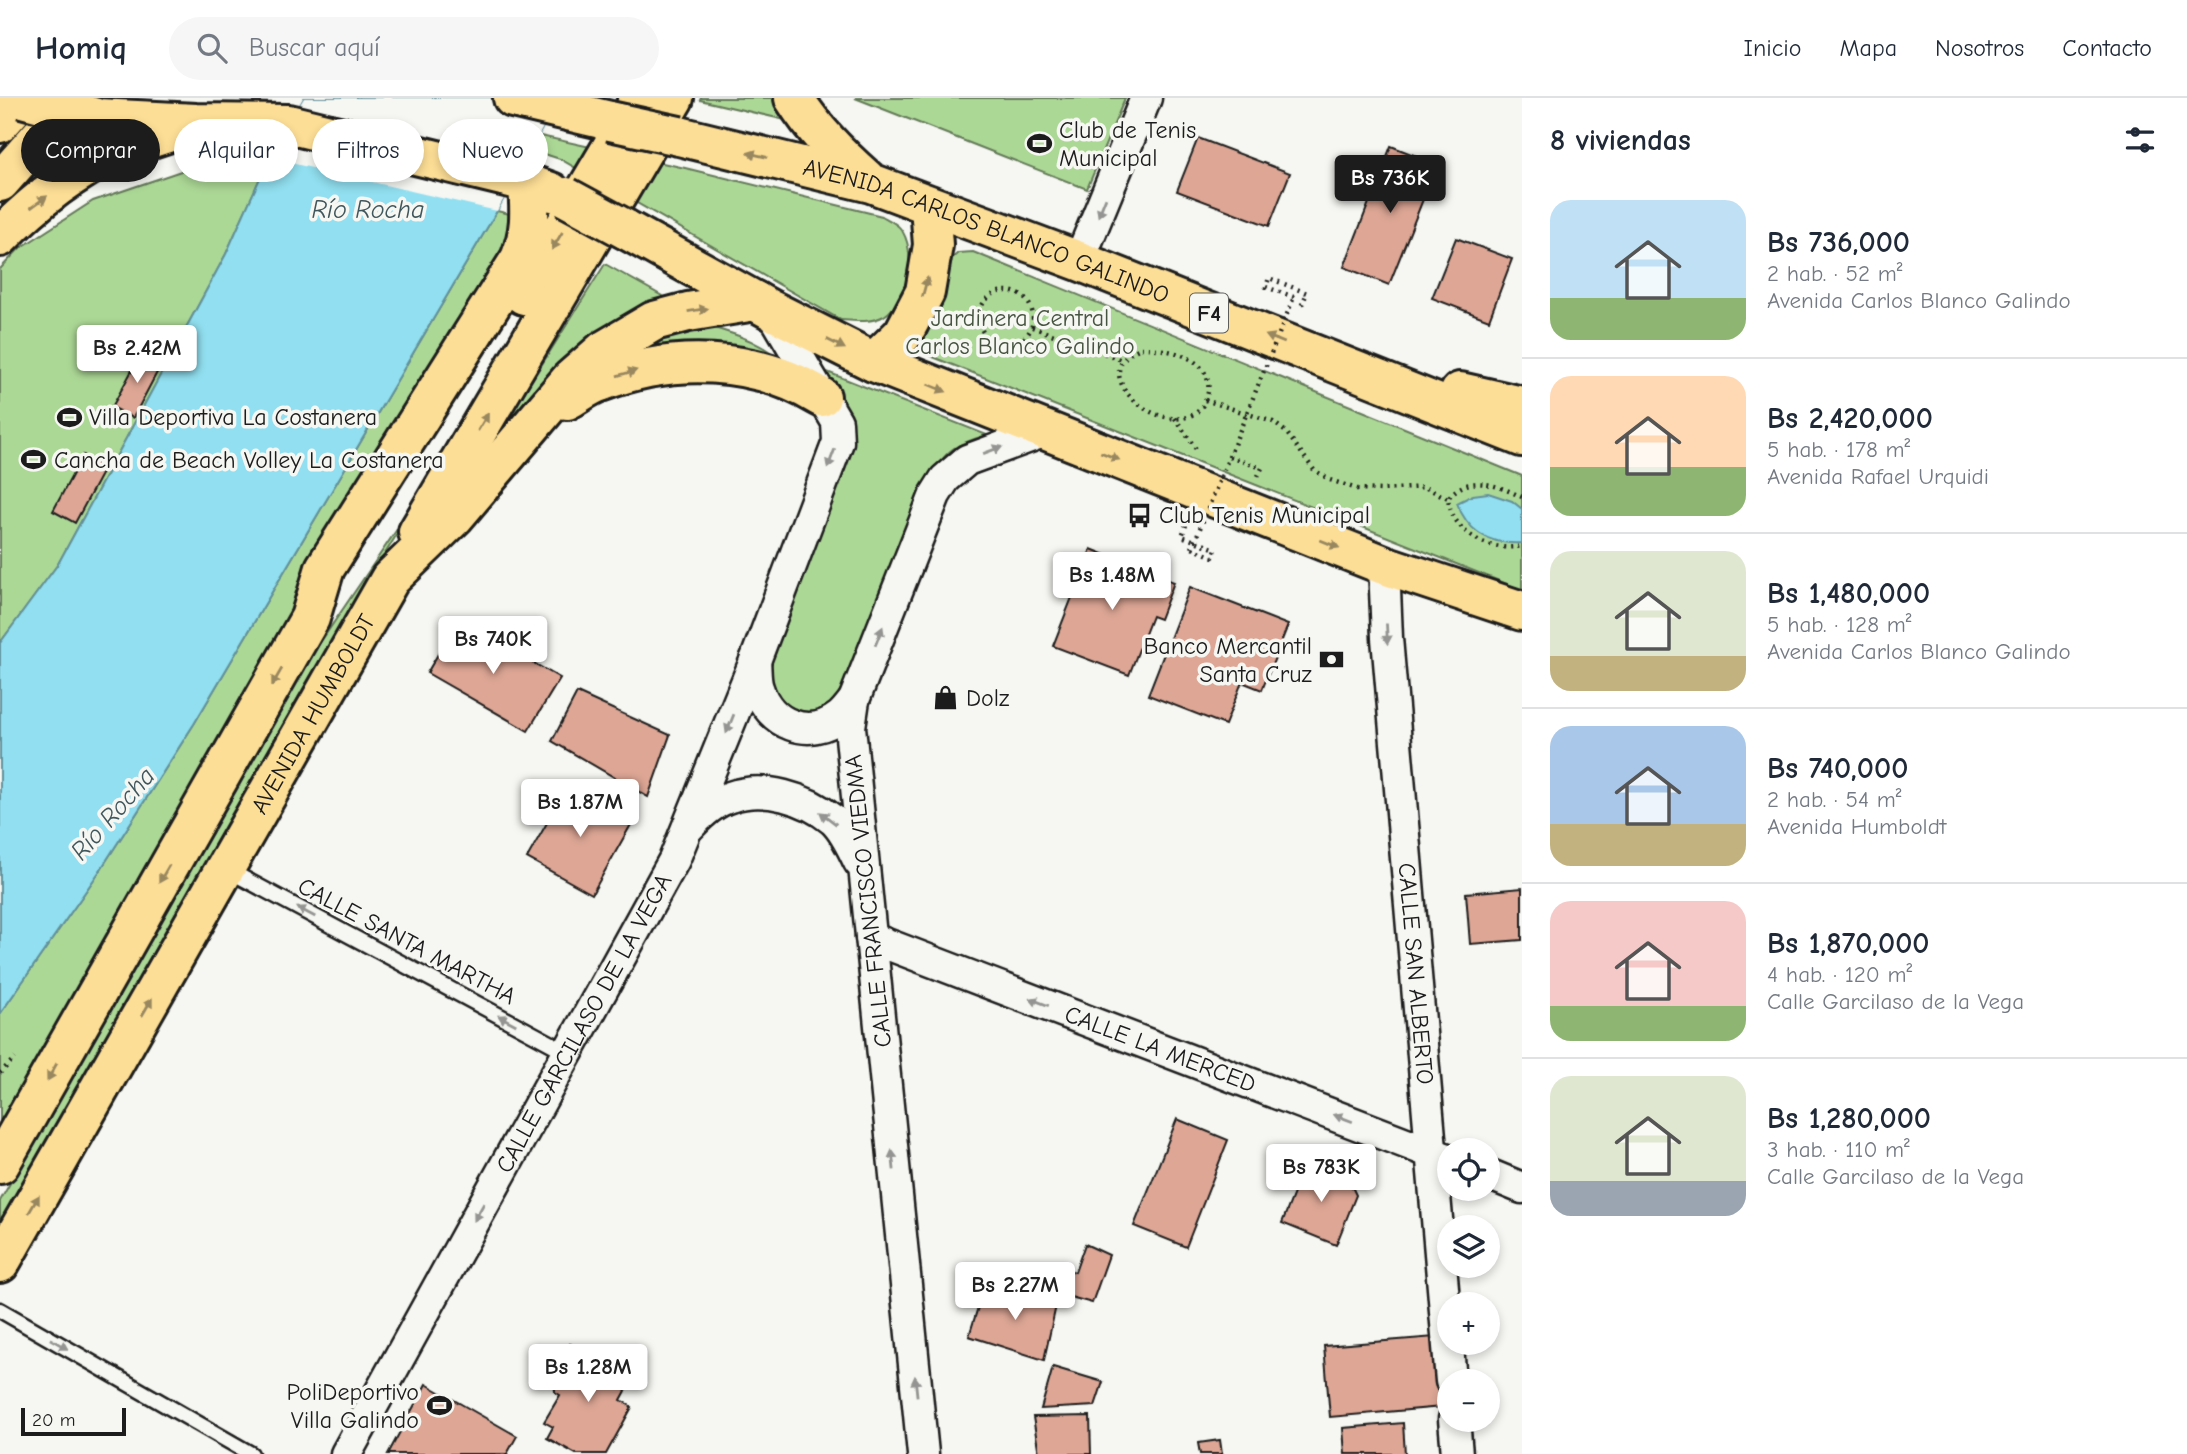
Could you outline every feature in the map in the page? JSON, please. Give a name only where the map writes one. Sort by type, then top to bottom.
[{"type":"main road","points":[[0,122],[22,98],[174,120]]},
{"type":"main road","name":"F4","points":[[513,98],[581,109]]},
{"type":"main road","points":[[310,618],[342,586],[555,245],[641,98]]},
{"type":"main road","points":[[390,579],[674,98]]},
{"type":"main road","points":[[794,98],[810,124],[871,183]]},
{"type":"main road","points":[[0,182],[85,108]]},
{"type":"main road","name":"AVENIDA CARLOS BLANCO GALINDO","points":[[581,109],[871,183],[1079,261],[1522,437]]},
{"type":"main road","points":[[298,126],[438,161]]},
{"type":"main road","points":[[0,237],[21,216],[81,172],[118,151],[174,131]]},
{"type":"main road","name":"AVENIDA HUMBOLDT","points":[[0,1164],[310,618],[324,568],[520,258],[528,238],[531,215],[522,182]]},
{"type":"main road","points":[[525,182],[566,197],[763,306],[874,362],[1384,565],[1522,611]]},
{"type":"main road","points":[[874,362],[903,334],[925,292],[933,245],[930,205]]},
{"type":"main road","name":"AVENIDA HUMBOLDT","points":[[0,1263],[390,579],[455,516],[571,379],[603,351],[654,321],[688,312],[763,306]]},
{"type":"main road","points":[[544,414],[597,382],[664,364],[703,362],[741,366],[798,383],[821,397]]},
{"type":"main road","points":[[1339,364],[1522,406]]},
{"type":"main road","points":[[1339,364],[1522,458]]},
{"type":"main road","points":[[1384,565],[1522,639]]},
{"type":"street","points":[[1079,261],[1146,98]]},
{"type":"street","name":"CALLE GARCILASO DE LA VEGA","points":[[346,1454],[674,860],[755,661],[838,442],[836,422],[763,306]]},
{"type":"street","name":"CALLE FRANCISCO VIEDMA","points":[[923,1454],[850,727],[854,700],[935,495],[945,479],[967,460],[1046,430]]},
{"type":"street","name":"CALLE SAN ALBERTO","points":[[1384,565],[1388,652],[1437,1138]]},
{"type":"street","points":[[755,661],[757,686],[764,703],[774,715],[788,724],[804,728],[821,726],[840,716],[854,700]]},
{"type":"street","points":[[687,829],[705,810],[730,797],[759,792],[789,797],[834,821],[850,843],[864,874]]},
{"type":"street","name":"CALLE LA MERCED","points":[[871,938],[1437,1154]]},
{"type":"street","points":[[1500,1179],[1522,1188]]},
{"type":"street","name":"CALLE SAN ALBERTO","points":[[1441,1201],[1450,1369]]},
{"type":"street","points":[[1455,1432],[1457,1454]]},
{"type":"lane","name":"CALLE SANTA MARTHA","points":[[225,869],[567,1052]]},
{"type":"lane","points":[[0,1310],[251,1454]]},
{"type":"path","points":[[1182,536],[1216,549],[1213,557],[1192,548],[1294,298],[1266,286],[1269,278],[1307,292]]},
{"type":"path","points":[[1011,291],[1020,295],[1032,309],[1032,327],[1021,341],[1005,346],[989,340],[979,325],[978,316],[981,307],[993,294],[1011,291]]},
{"type":"path","points":[[1032,327],[1122,360]]},
{"type":"path","points":[[1141,348],[1158,348],[1188,358],[1204,372],[1208,391],[1205,400],[1194,415],[1175,418],[1150,412],[1132,401],[1124,390],[1120,381],[1122,360],[1128,353],[1141,348]]},
{"type":"path","points":[[1205,400],[1273,422],[1286,432],[1314,470],[1330,480],[1357,489],[1424,487],[1448,498]]},
{"type":"path","points":[[1175,418],[1183,433],[1200,453]]},
{"type":"path","points":[[1522,497],[1488,484],[1469,484],[1456,488],[1448,498],[1449,509],[1458,525],[1471,537],[1489,545],[1512,548],[1522,546]]},
{"type":"green space","name":"Jardinera Central Carlos Blanco Galindo","points":[[369,98],[464,119],[438,120]]},
{"type":"green space","points":[[780,98],[794,122],[700,100]]},
{"type":"green space","name":"Club de Tenis Municipal","points":[[855,98],[1125,98],[1087,189]]},
{"type":"green space","name":"Jardinera Central Carlos Blanco Galindo","points":[[548,138],[882,216],[898,226],[905,237],[909,262],[904,287],[899,299],[884,316],[868,321],[841,320],[560,159],[548,155]]},
{"type":"green space","name":"Villa Deportiva La Costanera","points":[[174,173],[174,182],[258,182],[226,254],[58,564],[0,643],[0,269],[19,249],[93,201],[149,182],[160,182],[160,178]]},
{"type":"green space","points":[[497,211],[518,216],[519,233],[0,1127],[0,1014],[99,872],[194,724]]},
{"type":"green space","name":"Jardinera Central Carlos Blanco Galindo","points":[[973,252],[1522,476],[1522,590],[930,356],[921,346],[939,305],[948,262],[958,253]]},
{"type":"green space","points":[[605,264],[671,301],[471,477]]},
{"type":"green space","points":[[711,327],[751,341],[787,365],[603,366],[650,339]]},
{"type":"green space","points":[[812,366],[987,435],[958,446],[946,455],[934,470],[843,692],[826,710],[800,715],[779,702],[769,679],[770,666],[844,468],[848,413],[839,392]]},
{"type":"green space","points":[[425,488],[307,682],[0,1227],[0,1201],[288,690]]},
{"type":"water","name":"Río Rocha","points":[[304,98],[559,98],[547,119],[438,119],[438,182],[513,182],[194,724],[99,872],[0,1014],[0,643],[58,564],[226,254],[258,182],[298,182],[298,119],[292,119]]},
{"type":"water","points":[[1488,493],[1512,501],[1522,509],[1522,543],[1491,539],[1467,522],[1457,503],[1473,495]]},
{"type":"pier","points":[[304,98],[559,98],[547,119],[438,119],[438,182],[513,182],[497,211],[372,182],[424,182],[424,119],[312,119],[312,168],[298,165],[298,119],[292,119]]},
{"type":"building","points":[[1198,138],[1290,173],[1269,226],[1177,191]]},
{"type":"building","points":[[1391,146],[1437,164],[1389,285],[1344,267]]},
{"type":"building","points":[[1456,238],[1512,259],[1489,320],[1432,298]]},
{"type":"building","points":[[142,352],[162,363],[133,418],[112,407]]},
{"type":"building","points":[[83,455],[105,467],[75,523],[53,511]]},
{"type":"building","points":[[1091,549],[1174,582],[1160,619],[1152,616],[1129,675],[1053,646]]},
{"type":"building","points":[[1190,587],[1288,625],[1262,690],[1242,682],[1225,725],[1148,695]]},
{"type":"building","points":[[458,620],[560,678],[528,731],[427,673]]},
{"type":"building","points":[[577,693],[670,735],[648,797],[552,741]]},
{"type":"building","points":[[569,784],[633,821],[592,894],[527,858]]},
{"type":"building","points":[[1522,888],[1522,940],[1470,944],[1466,893]]},
{"type":"building","points":[[1177,1119],[1228,1140],[1186,1247],[1134,1226]]},
{"type":"building","points":[[1327,1167],[1346,1174],[1356,1195],[1336,1245],[1282,1223],[1304,1168],[1323,1176]]},
{"type":"building","points":[[1085,1244],[1109,1255],[1092,1303],[1031,1286],[1040,1262],[1075,1272]]},
{"type":"building","points":[[984,1288],[1057,1301],[1044,1360],[969,1336]]},
{"type":"building","points":[[1435,1337],[1438,1369],[1437,1407],[1330,1417],[1324,1346]]},
{"type":"building","points":[[570,1344],[633,1378],[621,1400],[632,1407],[606,1454],[576,1454],[547,1438],[553,1427],[544,1422],[560,1395],[555,1392],[554,1374]]},
{"type":"building","points":[[1053,1367],[1103,1382],[1095,1406],[1041,1409]]},
{"type":"building","name":"PoliDeportivo Villa Galindo","points":[[426,1384],[517,1436],[507,1454],[388,1454]]},
{"type":"building","points":[[1090,1416],[1091,1454],[1039,1454],[1033,1417]]},
{"type":"building","points":[[1403,1423],[1405,1454],[1345,1454],[1343,1428]]},
{"type":"building","points":[[1220,1440],[1222,1454],[1200,1454],[1198,1443]]},
{"type":"place","name":"Club de Tenis Municipal","points":[[1039,144]]},
{"type":"place","name":"Villa Deportiva La Costanera","points":[[69,417]]},
{"type":"place","name":"Cancha de Beach Volley La Costanera","points":[[34,460]]},
{"type":"place","name":"Club Tenis Municipal","points":[[1139,515]]},
{"type":"place","name":"Banco Mercantil Santa Cruz","points":[[1332,660]]},
{"type":"place","name":"Dolz","points":[[946,698]]},
{"type":"place","name":"PoliDeportivo Villa Galindo","points":[[439,1406]]}]
